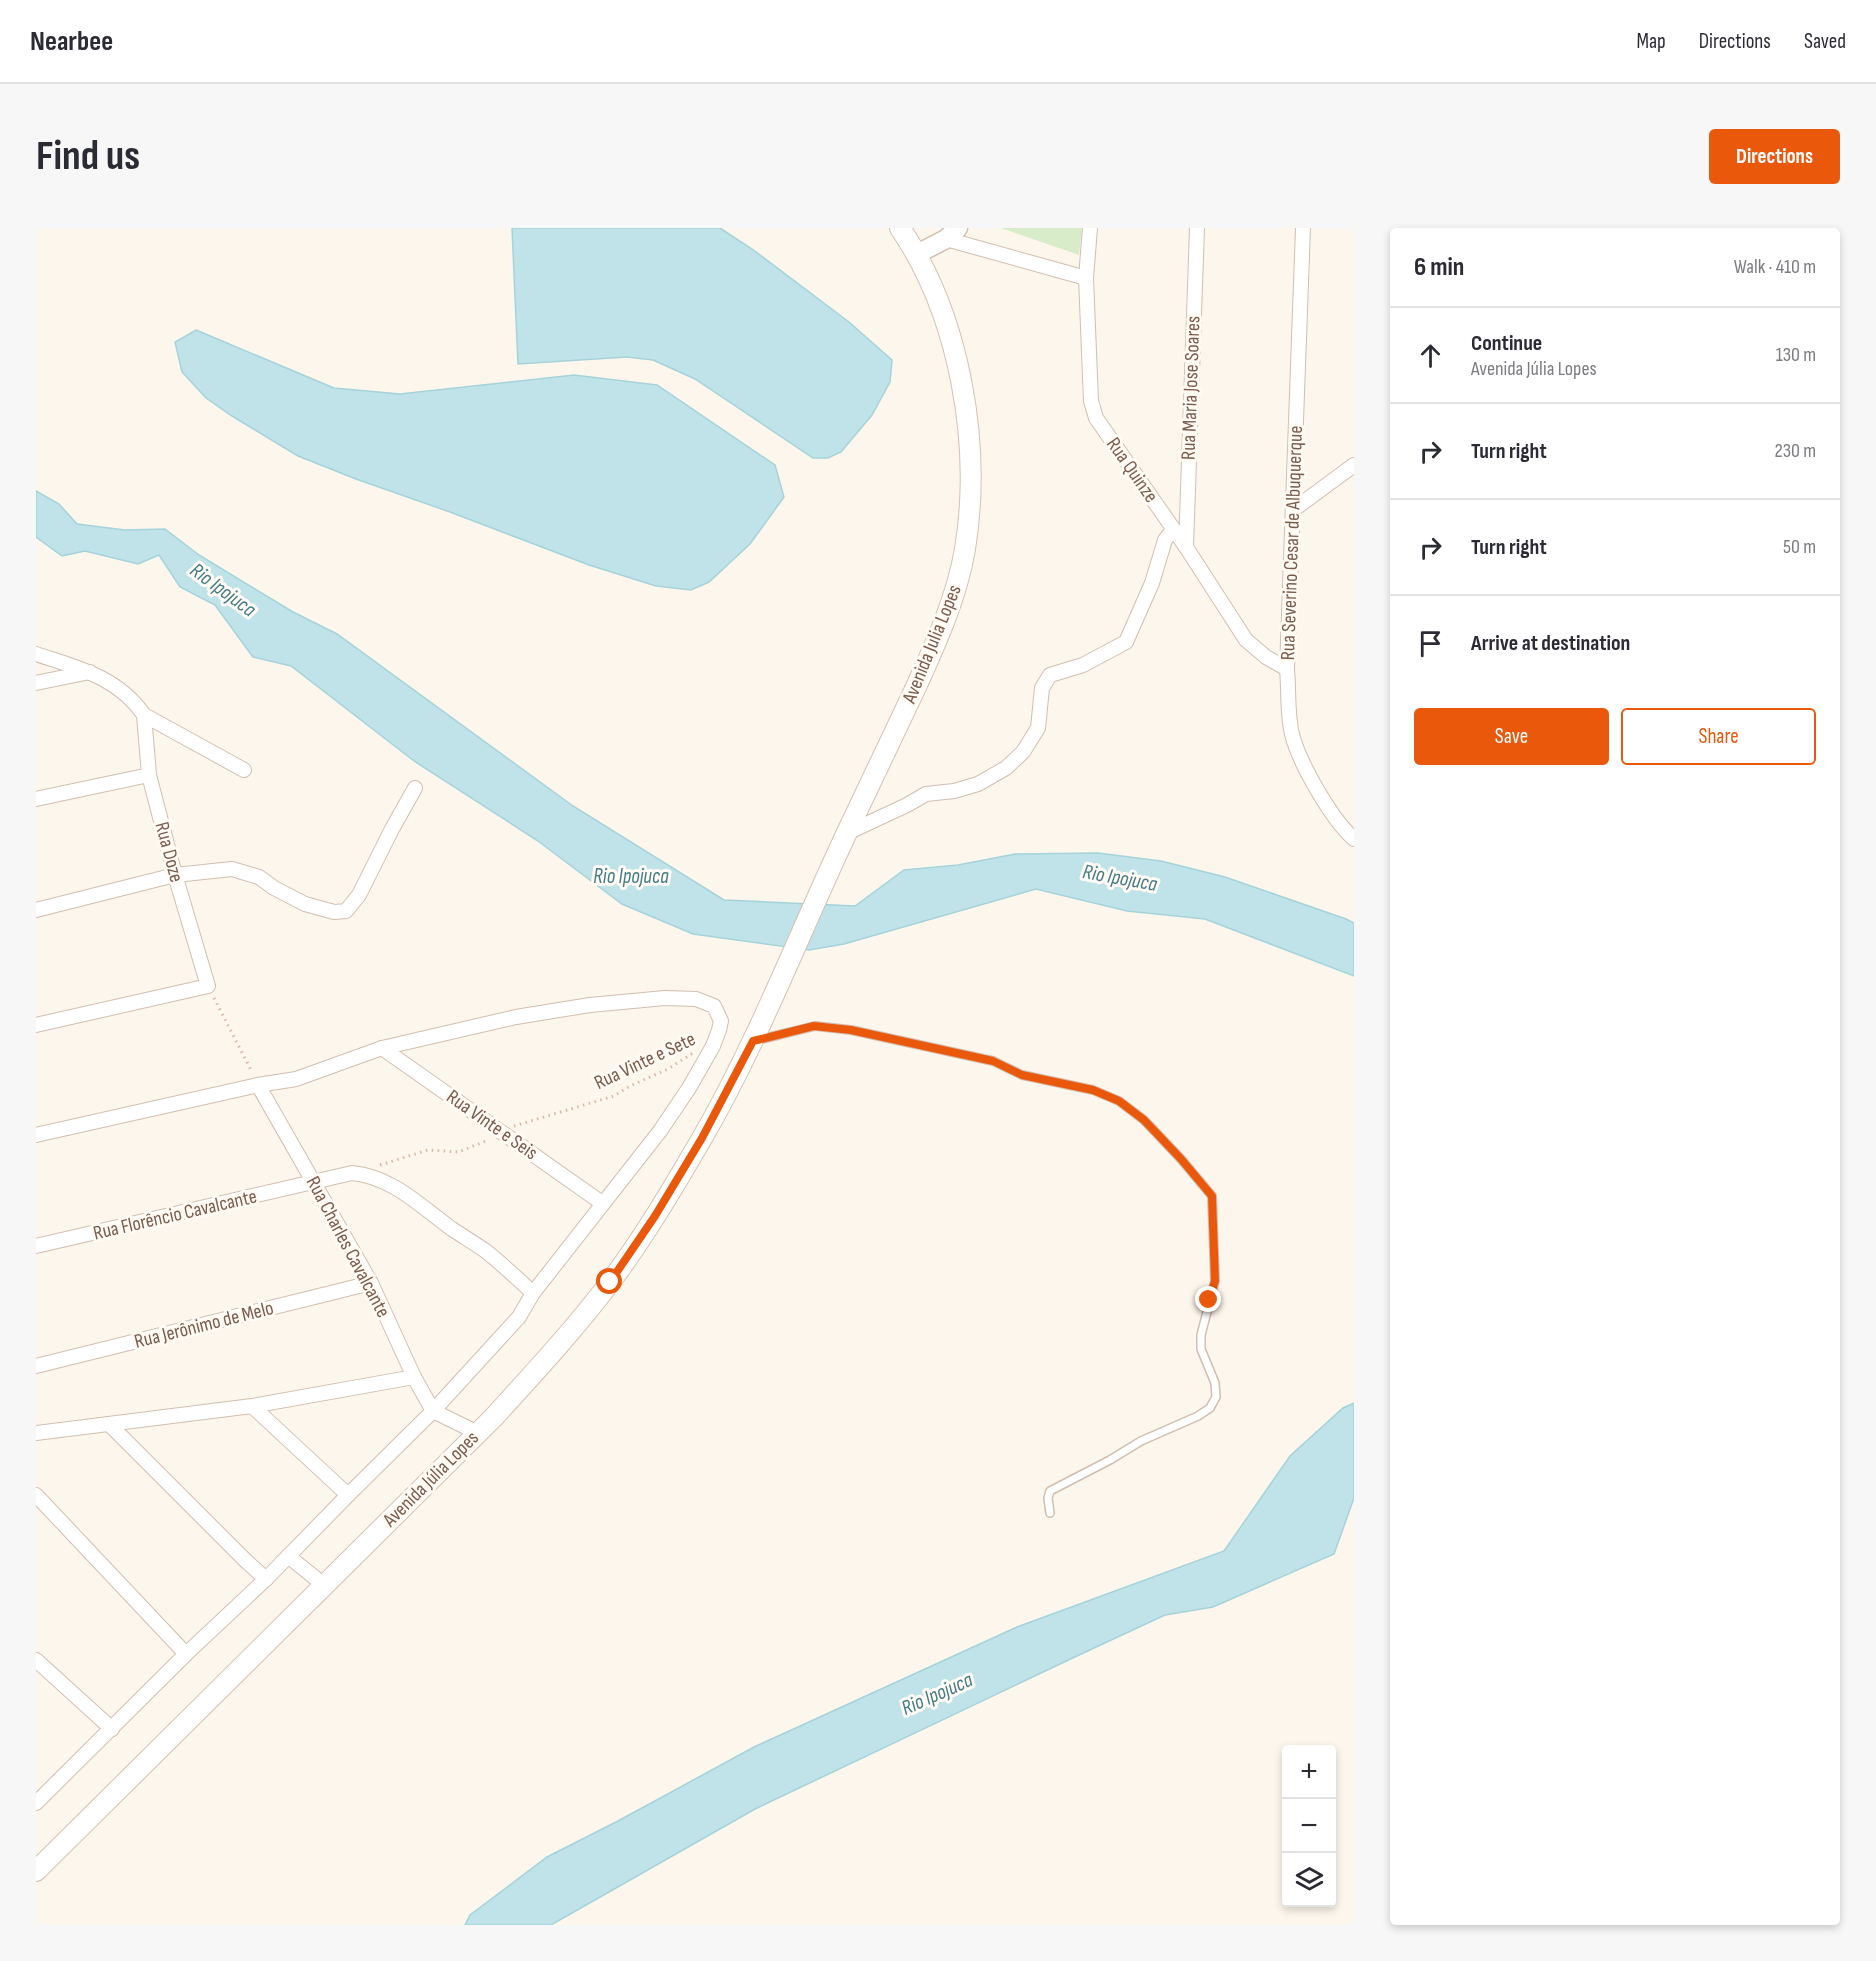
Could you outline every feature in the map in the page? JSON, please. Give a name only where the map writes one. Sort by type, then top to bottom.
[{"type":"main road","name":"Avenida Julia Lopes","points":[[755,1037],[934,646],[956,587],[965,548],[970,502],[970,450],[964,400],[939,304],[917,254],[900,228]]},
{"type":"main road","name":"Avenida Júlia Lopes","points":[[36,1871],[478,1433],[540,1366],[610,1282],[655,1216],[702,1138],[755,1037]]},
{"type":"street","name":"Rua Quinze","points":[[1090,228],[1086,278],[1091,401],[1096,418],[1246,640],[1266,657],[1287,669]]},
{"type":"street","name":"Rua Maria Jose Soares","points":[[1186,548],[1197,228]]},
{"type":"street","name":"Rua Severino Cesar de Albuquerque","points":[[1303,228],[1287,669],[1292,734],[1300,756],[1325,801],[1345,831],[1354,839]]},
{"type":"street","points":[[917,254],[952,233],[1086,278]]},
{"type":"street","points":[[1293,510],[1354,465]]},
{"type":"street","points":[[844,839],[926,794],[954,791],[978,784],[1006,768],[1023,752],[1038,728],[1042,688],[1050,675],[1083,665],[1126,642],[1152,583],[1165,540],[1173,530]]},
{"type":"street","points":[[36,654],[90,672],[123,691],[144,715],[244,770]]},
{"type":"street","points":[[36,683],[90,672]]},
{"type":"street","name":"Rua Doze","points":[[144,715],[149,775],[207,986]]},
{"type":"street","points":[[36,800],[149,775]]},
{"type":"street","points":[[36,910],[175,875],[223,869],[244,871],[259,877],[274,888],[305,904],[334,912],[346,911],[359,895],[415,788]]},
{"type":"street","points":[[36,1025],[207,986]]},
{"type":"street","points":[[36,1135],[258,1085],[296,1079],[382,1047],[516,1017],[590,1005],[665,998],[696,999],[714,1006],[721,1021],[713,1046],[689,1089],[660,1131],[533,1293],[519,1317],[433,1412],[36,1803]]},
{"type":"street","name":"Rua Vinte e Seis","points":[[382,1047],[602,1203]]},
{"type":"street","name":"Rua Charles Cavalcante","points":[[258,1085],[371,1283],[414,1377],[433,1412]]},
{"type":"street","points":[[352,1173],[369,1175],[391,1184],[410,1196],[486,1251],[533,1293]]},
{"type":"street","name":"Rua Florêncio Cavalcante","points":[[36,1246],[352,1173]]},
{"type":"street","name":"Rua Jerônimo de Melo","points":[[36,1366],[371,1283]]},
{"type":"street","points":[[36,1433],[252,1406],[414,1377]]},
{"type":"street","points":[[252,1406],[348,1495]]},
{"type":"street","points":[[433,1412],[478,1433]]},
{"type":"street","points":[[109,1424],[266,1579]]},
{"type":"street","points":[[36,1495],[186,1654]]},
{"type":"street","points":[[288,1556],[324,1585]]},
{"type":"street","points":[[36,1660],[112,1729]]},
{"type":"lane","points":[[755,1037],[814,1026],[851,1030],[993,1061],[1022,1075],[1093,1090],[1119,1101],[1144,1120],[1212,1196],[1215,1281],[1201,1335],[1202,1349],[1215,1383],[1216,1397],[1210,1408],[1198,1416],[1141,1441],[1050,1491],[1048,1498],[1050,1513]]},
{"type":"path","points":[[207,986],[258,1085]]},
{"type":"path","name":"Rua Vinte e Sete","points":[[352,1173],[428,1150],[459,1152],[497,1136],[500,1130],[614,1095],[668,1069],[691,1054],[713,1046]]},
{"type":"green space","points":[[1001,228],[1082,228],[1079,255]]},
{"type":"water","points":[[512,228],[720,228],[752,249],[849,322],[892,360],[890,382],[872,415],[841,452],[828,458],[813,458],[695,379],[653,360],[627,357],[518,364]]},
{"type":"water","points":[[196,330],[334,388],[400,394],[574,375],[657,385],[775,465],[784,497],[750,544],[709,582],[691,590],[656,586],[589,565],[298,456],[206,398],[182,372],[175,342]]},
{"type":"water","name":"Rio Ipojuca","points":[[36,491],[59,504],[77,524],[125,530],[165,529],[199,555],[293,612],[337,634],[573,806],[724,900],[855,906],[904,870],[958,865],[1015,854],[1098,853],[1161,861],[1225,877],[1346,919],[1354,923],[1354,976],[1205,919],[1127,911],[1036,889],[844,944],[809,950],[693,934],[622,904],[538,841],[414,761],[291,666],[253,657],[215,605],[180,587],[159,555],[138,564],[85,551],[62,556],[36,537]]},
{"type":"water","name":"Rio Ipojuca","points":[[1354,1403],[1354,1498],[1334,1554],[1213,1607],[1165,1615],[1079,1655],[755,1809],[551,1925],[465,1925],[470,1915],[547,1857],[754,1747],[1017,1627],[1224,1551],[1290,1456],[1343,1408]]},
{"type":"route","points":[[610,1282],[655,1216],[702,1138],[753,1041],[814,1026],[851,1030],[993,1061],[1022,1075],[1093,1090],[1119,1101],[1144,1120],[1212,1196],[1215,1281],[1209,1300]]}]
